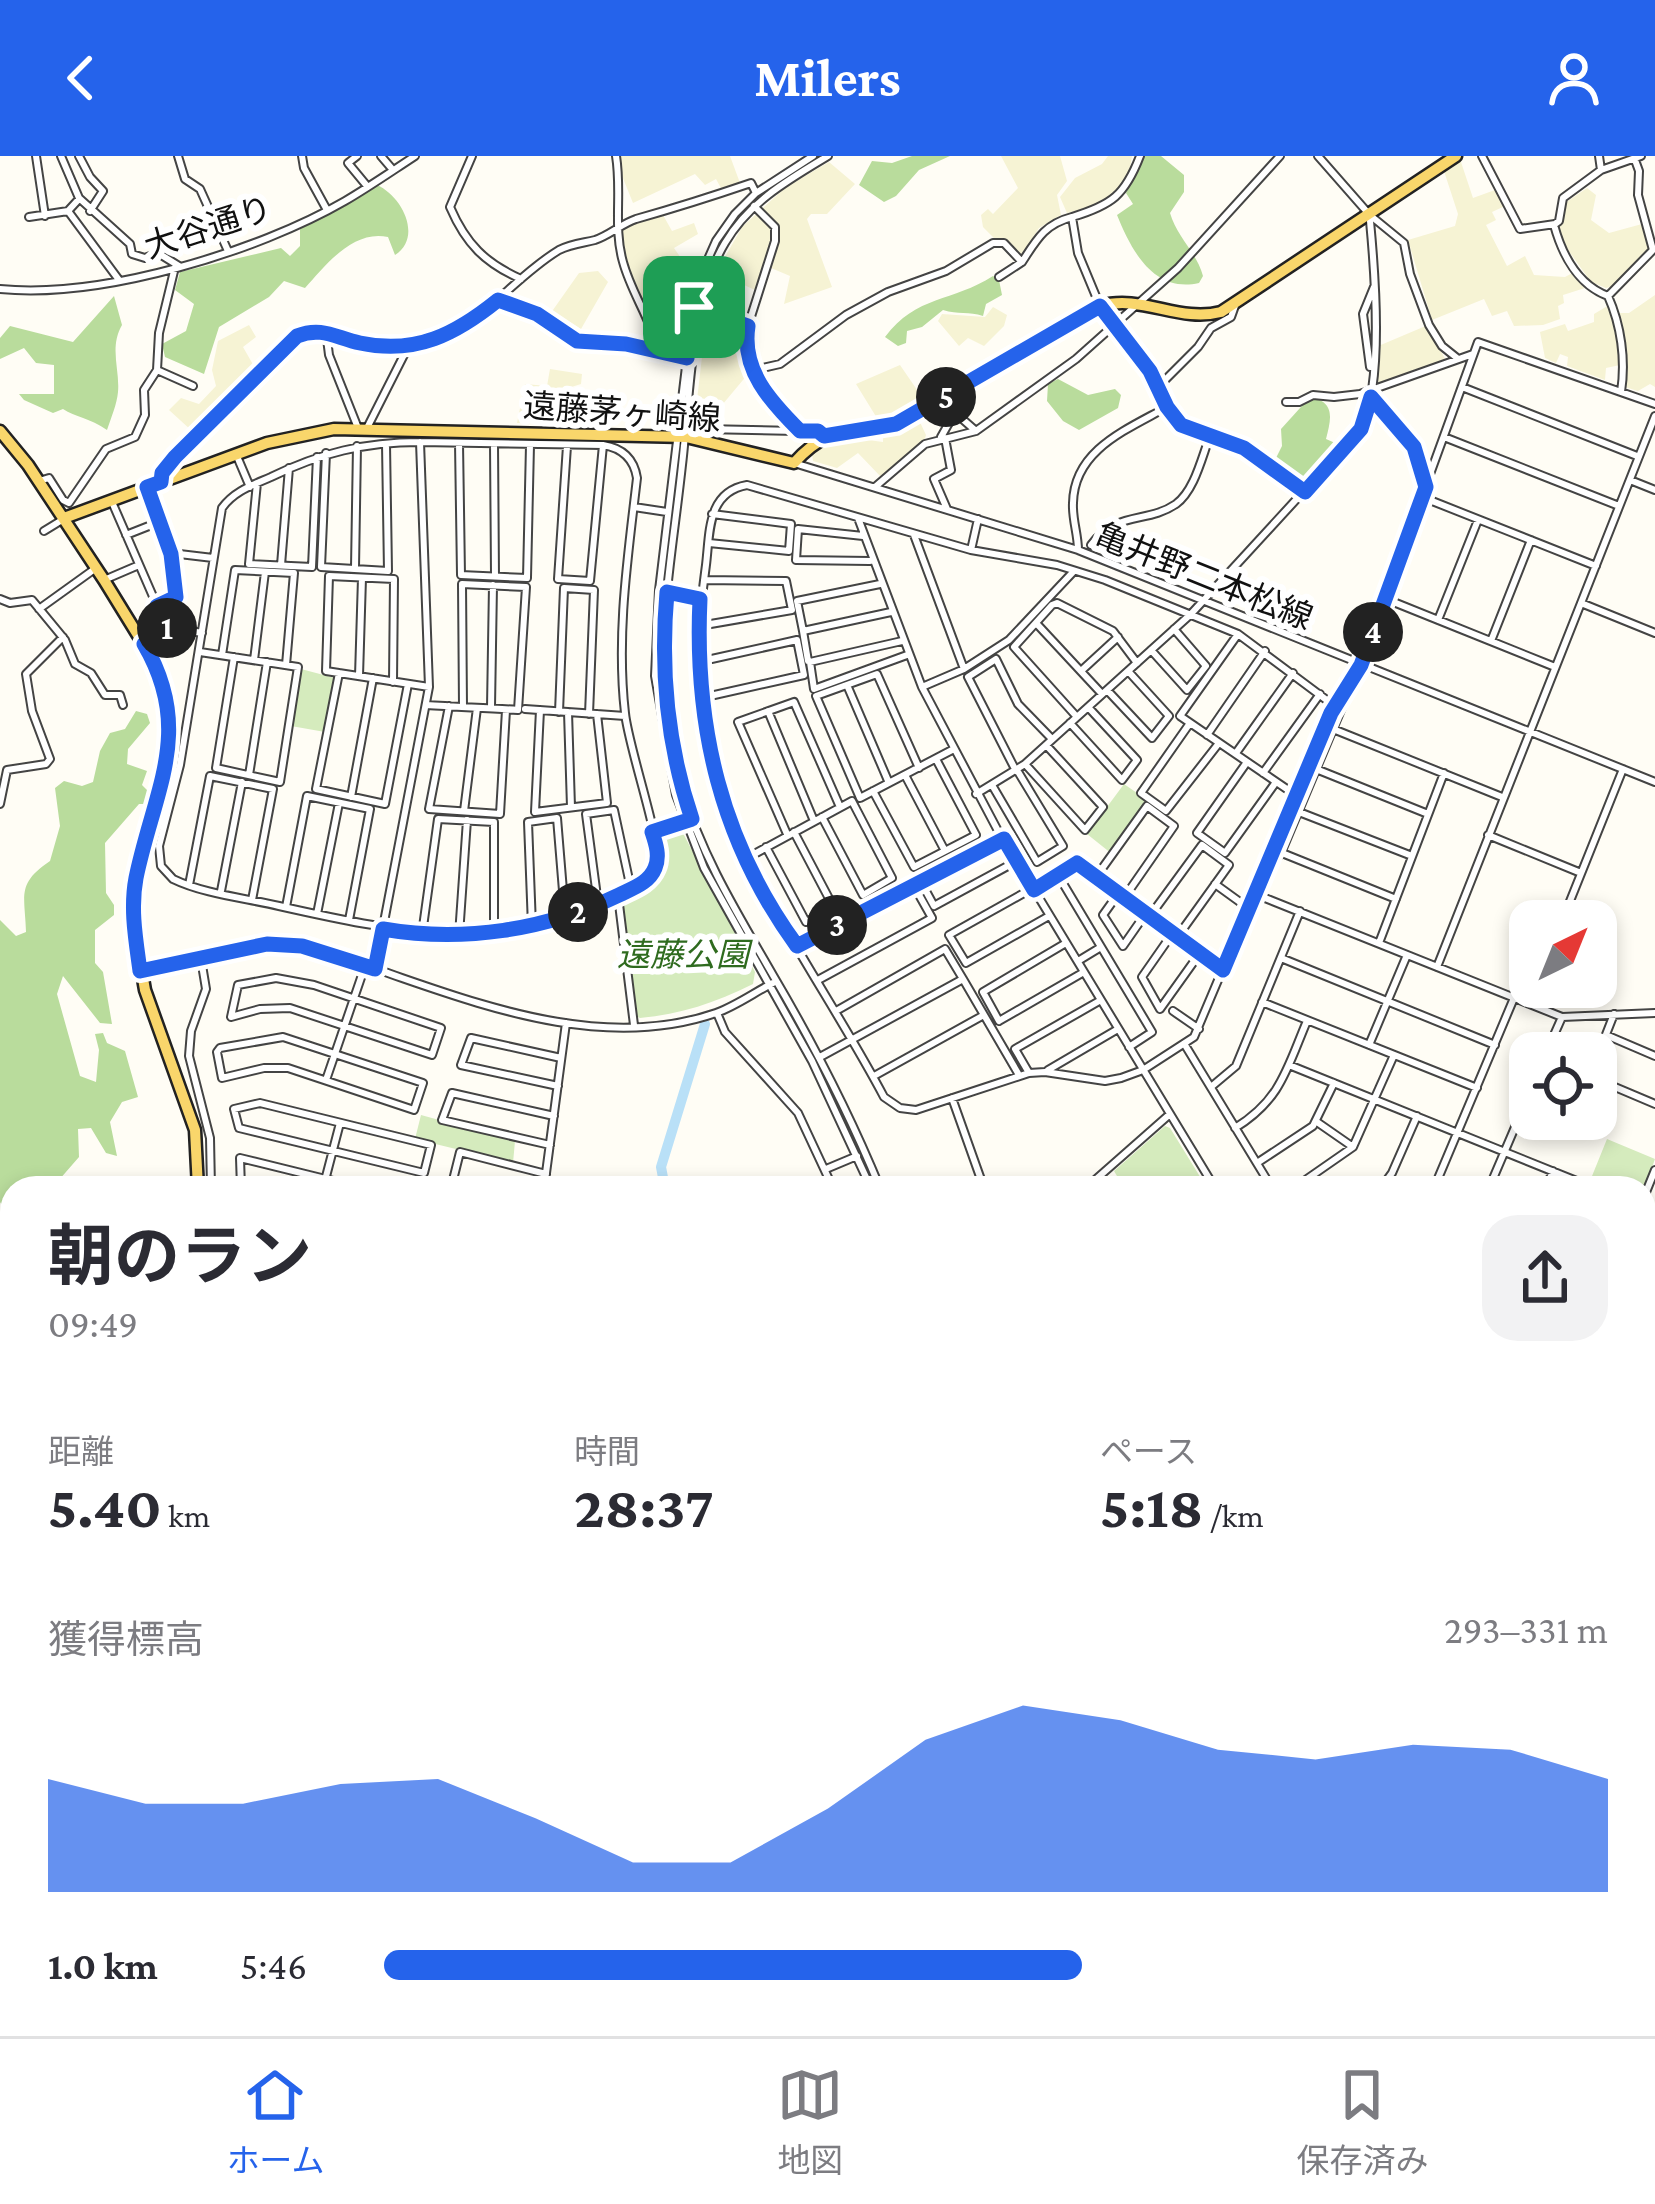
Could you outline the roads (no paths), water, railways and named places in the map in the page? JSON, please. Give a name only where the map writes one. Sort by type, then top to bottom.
[{"type":"main road","points":[[794,463],[824,436],[884,428],[930,406],[1100,306],[1137,302],[1188,316],[1214,314],[1456,156]]},
{"type":"main road","name":"遠藤茅ヶ崎線","points":[[64,518],[287,437],[363,428],[681,436],[794,463]]},
{"type":"main road","points":[[0,431],[64,518],[160,675],[171,719],[163,782],[134,897],[140,971],[195,1130],[197,1176]]},
{"type":"street","points":[[36,156],[45,216]]},
{"type":"street","points":[[39,482],[49,478],[63,500],[73,500],[106,449],[135,437],[146,415],[144,390],[157,370],[159,333],[177,267],[158,253],[132,254],[130,244],[79,198],[61,156]]},
{"type":"street","points":[[79,156],[103,191],[90,211]]},
{"type":"street","points":[[178,156],[185,179],[200,189],[228,251]]},
{"type":"street","points":[[302,156],[327,210]]},
{"type":"street","points":[[357,156],[348,163],[368,187]]},
{"type":"street","points":[[381,156],[393,170]]},
{"type":"street","name":"大谷通り","points":[[0,290],[40,291],[118,280],[228,251],[327,210],[415,156]]},
{"type":"street","points":[[472,156],[450,207],[485,260],[521,279]]},
{"type":"street","points":[[616,156],[622,262],[648,317],[658,353]]},
{"type":"street","points":[[681,436],[701,275],[716,241],[756,193],[813,156]]},
{"type":"street","points":[[828,156],[754,206],[723,245],[698,308],[687,358],[663,591],[666,705],[688,820],[704,868],[815,1059],[870,1176]]},
{"type":"street","points":[[999,277],[1022,262],[1040,232],[1055,221],[1095,210],[1128,187],[1140,156]]},
{"type":"street","points":[[875,487],[925,444],[976,431],[1076,359],[1178,268],[1280,156]]},
{"type":"street","points":[[1318,156],[1368,213],[1404,243],[1434,335],[1457,358]]},
{"type":"street","points":[[1482,156],[1520,229],[1553,225],[1559,221],[1563,198],[1601,170],[1638,158],[1637,195],[1654,250],[1608,296]]},
{"type":"street","points":[[1599,156],[1601,170]]},
{"type":"street","points":[[161,482],[175,457],[290,340],[304,333],[326,331],[357,342],[408,347],[433,342],[462,327],[558,251],[751,183],[756,193]]},
{"type":"street","points":[[29,217],[68,212],[79,198]]},
{"type":"street","points":[[754,206],[775,227],[775,241],[745,346],[779,410],[800,431]]},
{"type":"street","points":[[68,212],[118,280]]},
{"type":"street","points":[[976,794],[1019,769],[1191,614],[1361,429],[1372,376],[1374,287],[1368,213]]},
{"type":"street","points":[[1072,217],[1078,253],[1100,306],[1159,386],[1181,425],[1244,448],[1305,492]]},
{"type":"street","points":[[1553,225],[1563,253],[1586,286],[1608,296],[1620,327],[1621,392]]},
{"type":"street","points":[[754,370],[781,364],[846,315],[888,292],[966,261],[993,243],[1004,243],[1022,262]]},
{"type":"street","points":[[498,300],[537,314],[577,341],[626,344],[687,358]]},
{"type":"street","points":[[648,317],[674,303],[748,326]]},
{"type":"street","points":[[1159,386],[1211,328],[1231,316],[1236,303]]},
{"type":"street","points":[[326,331],[328,355],[363,428]]},
{"type":"street","points":[[1338,709],[1238,634],[1075,570],[971,550],[747,485],[722,495],[712,514],[700,599],[698,662],[700,698],[721,796],[746,858],[884,1097],[900,1108],[916,1110],[1029,1073],[1106,1081],[1143,1070],[1185,1045],[1198,1029],[1361,665],[1480,341],[1655,404]]},
{"type":"street","points":[[363,428],[408,347]]},
{"type":"street","points":[[1286,402],[1299,402],[1313,394],[1334,398],[1371,393],[1473,355]]},
{"type":"street","points":[[157,370],[193,386]]},
{"type":"street","points":[[1462,387],[1639,456]]},
{"type":"street","points":[[1371,393],[1414,447],[1426,487]]},
{"type":"street","points":[[930,406],[954,414],[976,431]]},
{"type":"street","points":[[1078,550],[1072,511],[1076,475],[1118,433],[1167,407]]},
{"type":"street","points":[[946,509],[934,479],[951,470],[942,439],[954,414]]},
{"type":"street","points":[[1437,967],[1655,416]]},
{"type":"street","points":[[703,429],[818,431],[824,436]]},
{"type":"street","points":[[1091,544],[1112,524],[1177,503],[1193,479],[1210,436]]},
{"type":"street","points":[[1444,437],[1619,506]]},
{"type":"street","points":[[322,455],[320,567],[388,571],[386,442]]},
{"type":"street","points":[[386,442],[420,442],[603,445],[620,450],[632,462],[638,478],[622,618],[625,716],[652,832],[656,866],[648,880],[565,917],[459,935],[349,922],[189,885],[166,873],[158,856],[180,765],[222,508],[231,497],[322,455],[386,442]]},
{"type":"street","points":[[375,969],[429,687],[420,442]]},
{"type":"street","points":[[426,706],[518,710],[526,586],[461,574],[459,443]]},
{"type":"street","points":[[491,708],[494,444]]},
{"type":"street","points":[[463,707],[462,584],[527,578],[530,445]]},
{"type":"street","points":[[567,445],[557,579],[590,581],[603,445]]},
{"type":"street","points":[[355,569],[357,446]]},
{"type":"street","points":[[236,454],[254,485],[249,564],[312,567],[322,455]]},
{"type":"street","name":"亀井野二本松線","points":[[794,463],[1078,550],[1655,782]]},
{"type":"street","points":[[280,565],[289,468]]},
{"type":"street","points":[[1630,480],[1655,490]]},
{"type":"street","points":[[147,487],[171,554],[176,597],[157,606]]},
{"type":"street","points":[[1422,497],[1595,566]]},
{"type":"street","points":[[111,500],[168,631]]},
{"type":"street","points":[[634,507],[673,513]]},
{"type":"street","points":[[663,591],[673,513]]},
{"type":"street","points":[[708,543],[789,551],[791,524],[712,514]]},
{"type":"street","points":[[44,531],[64,518]]},
{"type":"street","points":[[858,518],[907,655],[952,750],[997,829]]},
{"type":"street","points":[[971,550],[978,519]]},
{"type":"street","points":[[1438,620],[1478,520]]},
{"type":"street","points":[[126,535],[159,522]]},
{"type":"street","points":[[863,536],[798,529],[796,560],[872,561]]},
{"type":"street","points":[[914,535],[964,669]]},
{"type":"street","points":[[1491,641],[1531,540]]},
{"type":"street","points":[[171,554],[213,558]]},
{"type":"street","points":[[104,580],[139,565]]},
{"type":"street","points":[[39,609],[96,568]]},
{"type":"street","points":[[222,656],[235,570],[294,573],[286,665]]},
{"type":"street","points":[[922,688],[964,669],[1009,640],[1075,570]]},
{"type":"street","points":[[254,660],[266,572]]},
{"type":"street","points":[[393,682],[394,579],[329,576],[326,671],[393,682],[429,687]]},
{"type":"street","points":[[359,676],[362,578]]},
{"type":"street","points":[[699,626],[792,610],[786,581],[704,580]]},
{"type":"street","points":[[880,584],[797,601],[814,689],[907,655]]},
{"type":"street","points":[[540,710],[535,812],[571,807],[607,802],[593,714],[594,590],[564,588],[563,712],[571,807]]},
{"type":"street","points":[[663,591],[700,599]]},
{"type":"street","points":[[1385,598],[1556,667]]},
{"type":"street","points":[[0,599],[10,603],[32,600],[63,638],[75,664],[92,673],[105,695],[121,695],[123,705]]},
{"type":"street","points":[[1088,707],[1137,760],[1122,780],[1013,647],[1057,603],[1113,631],[1137,663]]},
{"type":"street","points":[[1581,603],[1655,633]]},
{"type":"street","points":[[802,632],[891,612]]},
{"type":"street","points":[[1036,623],[1152,738],[1169,716],[1128,671]]},
{"type":"street","points":[[1151,650],[1187,690],[1206,666],[1174,629]]},
{"type":"street","points":[[144,644],[168,631],[202,633]]},
{"type":"street","points":[[1238,634],[1180,716],[1299,798]]},
{"type":"street","points":[[1081,671],[1118,637]]},
{"type":"street","points":[[0,804],[7,770],[46,764],[50,758],[32,711],[26,674],[63,638]]},
{"type":"street","points":[[698,662],[796,640],[804,675],[700,698]]},
{"type":"street","points":[[810,662],[902,641]]},
{"type":"street","points":[[1207,735],[1265,651]]},
{"type":"street","points":[[198,652],[222,656],[234,657],[298,667],[280,782],[216,768],[234,657]]},
{"type":"street","points":[[992,785],[1037,862],[1063,846],[1019,769],[968,677],[996,659],[1018,704],[1103,807],[1085,830],[1019,769]]},
{"type":"street","points":[[249,775],[267,662]]},
{"type":"street","points":[[339,673],[316,789],[385,804],[409,684]]},
{"type":"street","points":[[1235,754],[1293,673]]},
{"type":"street","points":[[919,768],[877,674],[816,696],[860,798],[919,768],[952,750]]},
{"type":"street","points":[[351,796],[373,678]]},
{"type":"street","points":[[847,685],[889,783]]},
{"type":"street","points":[[1263,773],[1320,694]]},
{"type":"street","points":[[766,848],[806,922],[834,908],[791,834],[738,722],[794,702],[840,807]]},
{"type":"street","points":[[449,706],[429,809],[494,822],[494,932]]},
{"type":"street","points":[[459,935],[477,708]]},
{"type":"street","points":[[422,934],[438,819],[500,814],[506,709]]},
{"type":"street","points":[[525,709],[625,716]]},
{"type":"street","points":[[1255,893],[1282,853],[1299,812],[1299,798],[1316,770],[1338,709]]},
{"type":"street","points":[[746,858],[766,848],[818,819],[852,801],[892,878],[863,895],[818,819],[769,711]]},
{"type":"street","points":[[1190,723],[1142,793],[1166,811],[1219,743]]},
{"type":"street","points":[[1333,729],[1504,797]]},
{"type":"street","points":[[873,791],[914,867],[976,835],[936,759]]},
{"type":"street","points":[[1246,762],[1197,832],[1225,854],[1276,782]]},
{"type":"street","points":[[1570,900],[1623,769]]},
{"type":"street","points":[[1316,770],[1428,814]]},
{"type":"street","points":[[1379,943],[1444,773]]},
{"type":"street","points":[[905,775],[945,851]]},
{"type":"street","points":[[189,885],[210,776],[273,789],[252,900]]},
{"type":"street","points":[[220,892],[242,782]]},
{"type":"street","points":[[286,907],[307,796],[370,809],[349,922]]},
{"type":"street","points":[[317,914],[339,803]]},
{"type":"street","points":[[1096,877],[1147,806],[1174,826],[1103,915],[1123,946],[1202,845],[1229,865],[1142,977],[1160,1009],[1200,953]]},
{"type":"street","points":[[598,905],[586,814],[614,810],[631,889]]},
{"type":"street","points":[[1299,812],[1412,856]]},
{"type":"street","points":[[532,926],[528,822],[557,818],[565,917]]},
{"type":"street","points":[[652,832],[688,820]]},
{"type":"street","points":[[1488,836],[1581,873]]},
{"type":"street","points":[[797,946],[1004,839],[1208,1176]]},
{"type":"street","points":[[1282,853],[1396,899]]},
{"type":"street","points":[[917,884],[934,906],[1017,861]]},
{"type":"street","points":[[1050,915],[966,963],[950,934],[1077,863],[1223,970]]},
{"type":"street","points":[[1058,875],[1152,1032],[1129,1047]]},
{"type":"street","points":[[818,980],[932,918],[917,884]]},
{"type":"street","points":[[1215,884],[1244,905]]},
{"type":"street","points":[[1255,893],[1509,996]]},
{"type":"street","points":[[618,896],[634,1025]]},
{"type":"street","points":[[1210,1087],[1236,1066],[1300,911]]},
{"type":"street","points":[[1066,943],[983,992],[999,1021],[1084,972]]},
{"type":"street","points":[[140,971],[249,946],[286,944],[490,1008],[566,1023],[634,1025],[717,1012],[773,982]]},
{"type":"street","points":[[1077,961],[1101,947]]},
{"type":"street","points":[[836,1011],[946,949],[1018,1075]]},
{"type":"street","points":[[1369,1045],[1407,955]]},
{"type":"street","points":[[1281,958],[1495,1045]]},
{"type":"street","points":[[201,959],[206,989],[191,1031],[189,1055],[210,1138],[211,1176]]},
{"type":"street","points":[[326,1080],[365,966]]},
{"type":"street","points":[[289,979],[441,1028],[432,1055],[345,1026],[290,1008],[231,1017],[238,985],[289,979]]},
{"type":"street","points":[[815,1059],[963,979]]},
{"type":"street","points":[[1029,1073],[1016,1049],[1101,1000]]},
{"type":"street","points":[[1262,1002],[1477,1088]]},
{"type":"street","points":[[1439,1176],[1510,1008]]},
{"type":"street","points":[[1539,1008],[1562,1017],[1655,1013]]},
{"type":"street","points":[[717,1012],[725,1032],[789,1100],[828,1176]]},
{"type":"street","points":[[1607,1032],[1614,1014]]},
{"type":"street","points":[[874,1076],[984,1015]]},
{"type":"street","points":[[1176,1016],[1198,1029]]},
{"type":"street","points":[[1555,1032],[1562,1017]]},
{"type":"street","points":[[1235,1128],[1274,1098],[1307,1021]]},
{"type":"street","points":[[454,1176],[460,1152],[546,1174],[566,1023]]},
{"type":"street","points":[[1045,1072],[1118,1029]]},
{"type":"street","points":[[283,1037],[336,1053],[423,1083],[414,1110],[276,1067],[222,1078],[217,1052],[283,1037]]},
{"type":"street","points":[[557,1087],[461,1065],[471,1038],[561,1058]]},
{"type":"street","points":[[1617,1039],[1654,1054]]},
{"type":"street","points":[[1185,1045],[1265,1176]]},
{"type":"street","points":[[1311,1176],[1353,1147],[1394,1055]]},
{"type":"street","points":[[1289,1065],[1565,1176]]},
{"type":"street","points":[[1257,1163],[1317,1122],[1334,1083]]},
{"type":"street","points":[[1617,1088],[1655,1105]]},
{"type":"street","points":[[550,1145],[442,1120],[452,1093],[554,1116]]},
{"type":"street","points":[[952,1098],[980,1176]]},
{"type":"street","points":[[260,1103],[340,1123],[431,1144],[424,1173],[239,1128],[234,1109],[260,1103]]},
{"type":"street","points":[[1100,1176],[1170,1114]]},
{"type":"street","points":[[1391,1176],[1417,1116]]},
{"type":"street","points":[[1317,1122],[1353,1147]]},
{"type":"street","points":[[327,1176],[340,1123]]},
{"type":"street","points":[[1494,1176],[1510,1140]]},
{"type":"street","points":[[826,1169],[862,1154]]},
{"type":"street","points":[[241,1176],[241,1158],[299,1176]]},
{"type":"street","points":[[1551,1176],[1553,1171]]},
{"type":"waterway","points":[[801,938],[995,836]]},
{"type":"waterway","points":[[663,1176],[661,1167],[705,1024]]},
{"type":"park label","name":"遠藤公園","points":[[683,954]]}]
